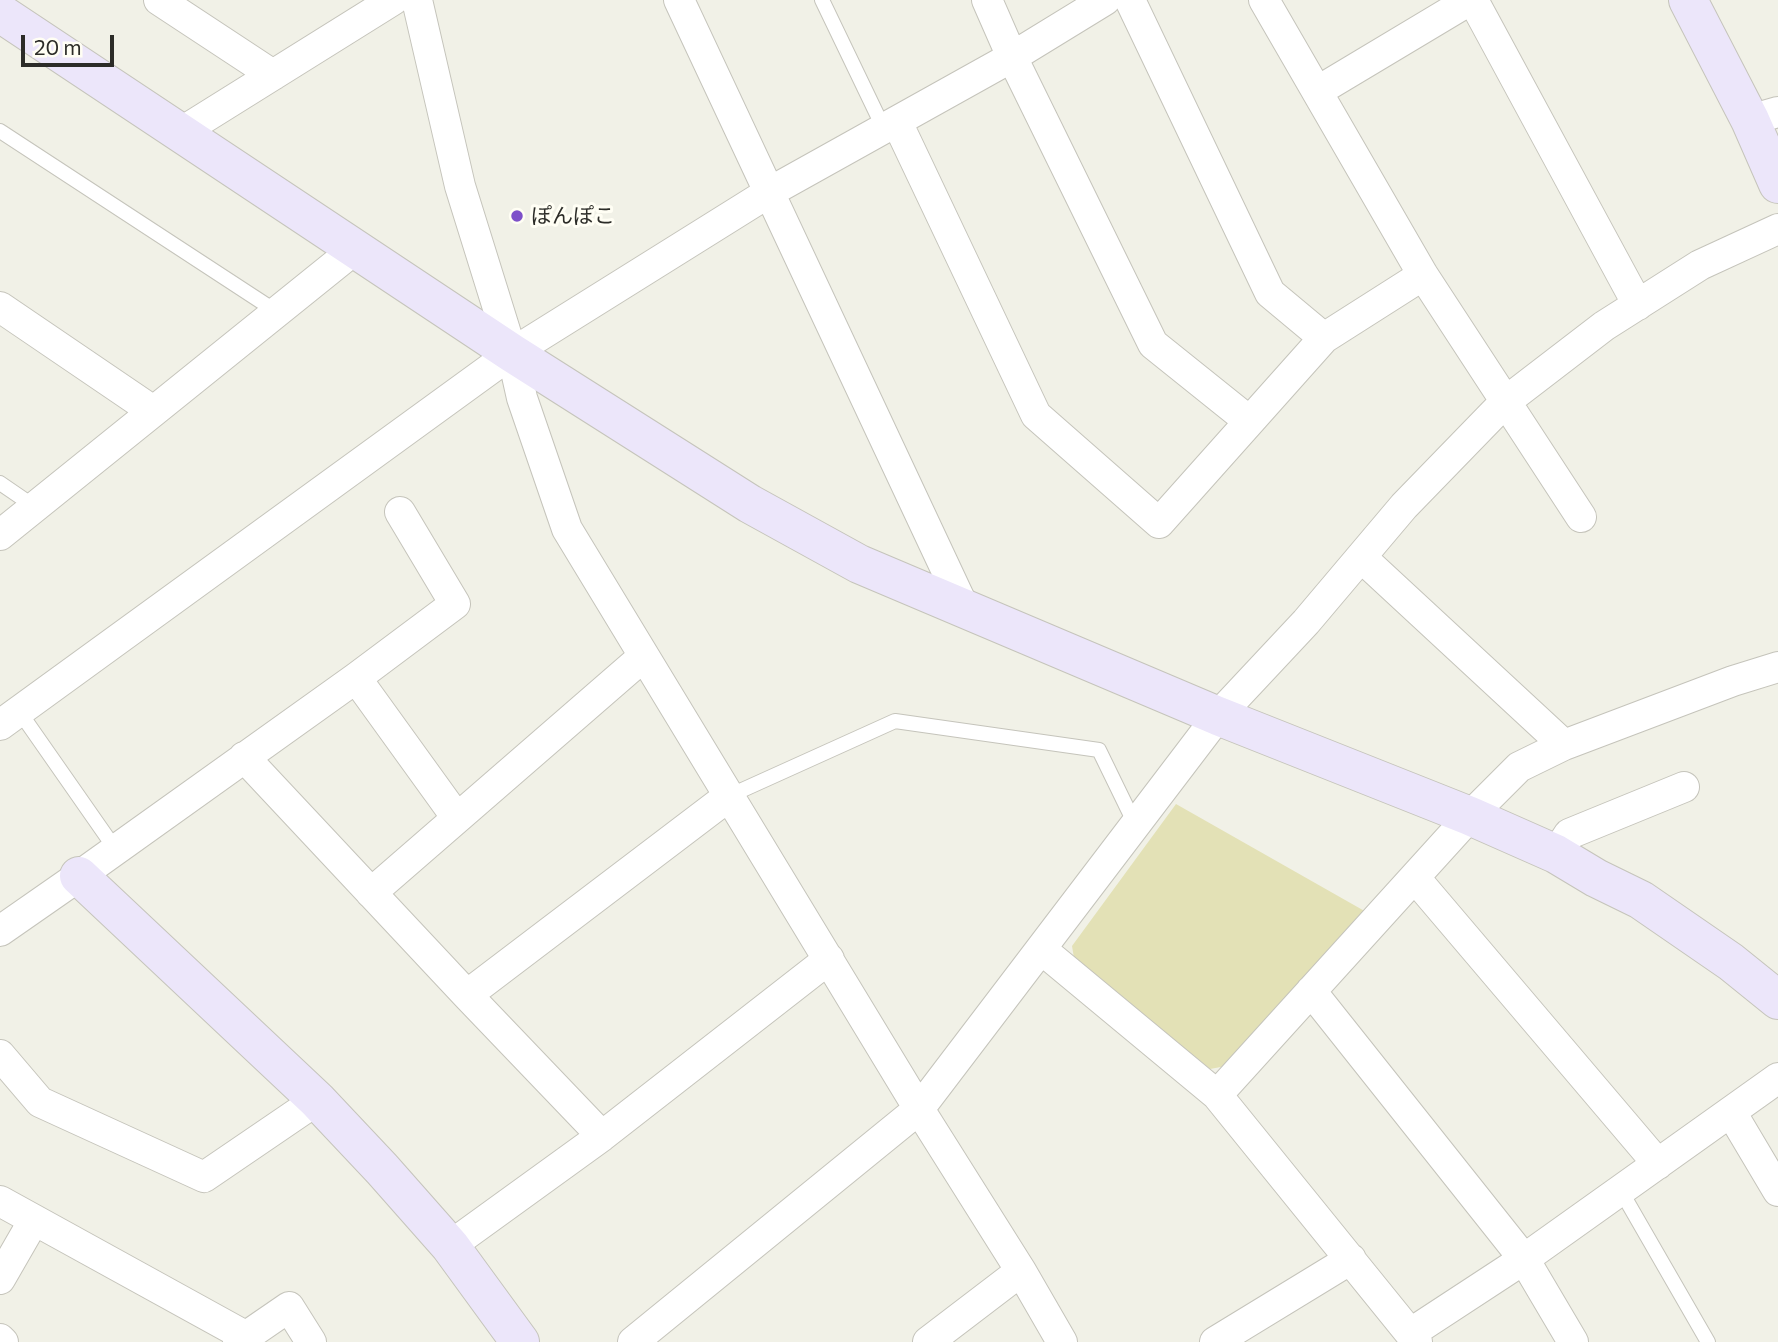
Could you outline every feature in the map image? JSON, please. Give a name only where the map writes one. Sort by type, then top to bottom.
[{"type":"street","points":[[180,133],[393,0]]},
{"type":"street","points":[[417,0],[460,186],[512,353],[522,398],[568,529],[1062,1342]]},
{"type":"street","points":[[679,0],[965,610]]},
{"type":"street","points":[[987,0],[1012,57],[1153,344],[1249,421]]},
{"type":"street","points":[[10,718],[512,353],[768,193],[1012,57],[1105,0]]},
{"type":"street","points":[[1130,0],[1270,293],[1324,338]]},
{"type":"street","points":[[1264,0],[1423,275],[1581,517]]},
{"type":"street","points":[[1318,91],[1471,0],[1638,305]]},
{"type":"street","points":[[1688,0],[1764,116],[1778,184]]},
{"type":"street","points":[[174,4],[273,75]]},
{"type":"street","points":[[0,13],[512,353],[750,504],[859,564],[1218,716],[1556,854],[1641,900],[1731,962],[1778,1000]]},
{"type":"street","points":[[890,126],[1036,415],[1159,523],[1324,338],[1423,275]]},
{"type":"street","points":[[633,1342],[919,1109],[1218,716],[1306,622],[1404,506],[1505,402],[1604,326],[1700,265],[1778,229]]},
{"type":"street","points":[[0,535],[355,249]]},
{"type":"street","points":[[0,307],[153,411]]},
{"type":"street","points":[[0,930],[116,850],[455,604],[400,512]]},
{"type":"street","points":[[1361,557],[1564,745]]},
{"type":"street","points":[[371,893],[644,656]]},
{"type":"street","points":[[1217,1095],[1470,817],[1519,767],[1564,745],[1732,681],[1778,667]]},
{"type":"street","points":[[356,678],[457,818]]},
{"type":"street","points":[[244,757],[601,1136]]},
{"type":"street","points":[[1556,854],[1569,834],[1684,787]]},
{"type":"street","points":[[467,995],[729,796]]},
{"type":"street","points":[[79,876],[317,1100],[450,1246],[520,1342]]},
{"type":"street","points":[[1415,878],[1658,1164]]},
{"type":"street","points":[[1041,949],[1217,1095],[1414,1337],[1778,1078]]},
{"type":"street","points":[[450,1246],[601,1136],[828,959]]},
{"type":"street","points":[[1311,991],[1524,1259],[1573,1342]]},
{"type":"street","points":[[0,1055],[40,1102],[204,1178],[317,1100]]},
{"type":"street","points":[[1731,1112],[1778,1191]]},
{"type":"street","points":[[0,1200],[241,1339],[289,1307],[311,1342]]},
{"type":"street","points":[[0,1279],[34,1220]]},
{"type":"street","points":[[1215,1342],[1351,1259]]},
{"type":"street","points":[[928,1342],[1021,1271]]},
{"type":"lane","points":[[822,0],[890,126]]},
{"type":"lane","points":[[0,131],[277,312]]},
{"type":"lane","points":[[0,483],[35,507]]},
{"type":"lane","points":[[10,718],[116,850]]},
{"type":"lane","points":[[729,796],[895,721],[1099,750],[1135,824]]},
{"type":"lane","points":[[1621,1191],[1708,1342]]},
{"type":"shaded area","points":[[1176,804],[1368,913],[1226,1066],[1210,1069],[1114,991],[1075,964],[1072,946]]},
{"type":"place","name":"ぽんぽこ","points":[[517,216]]}]
